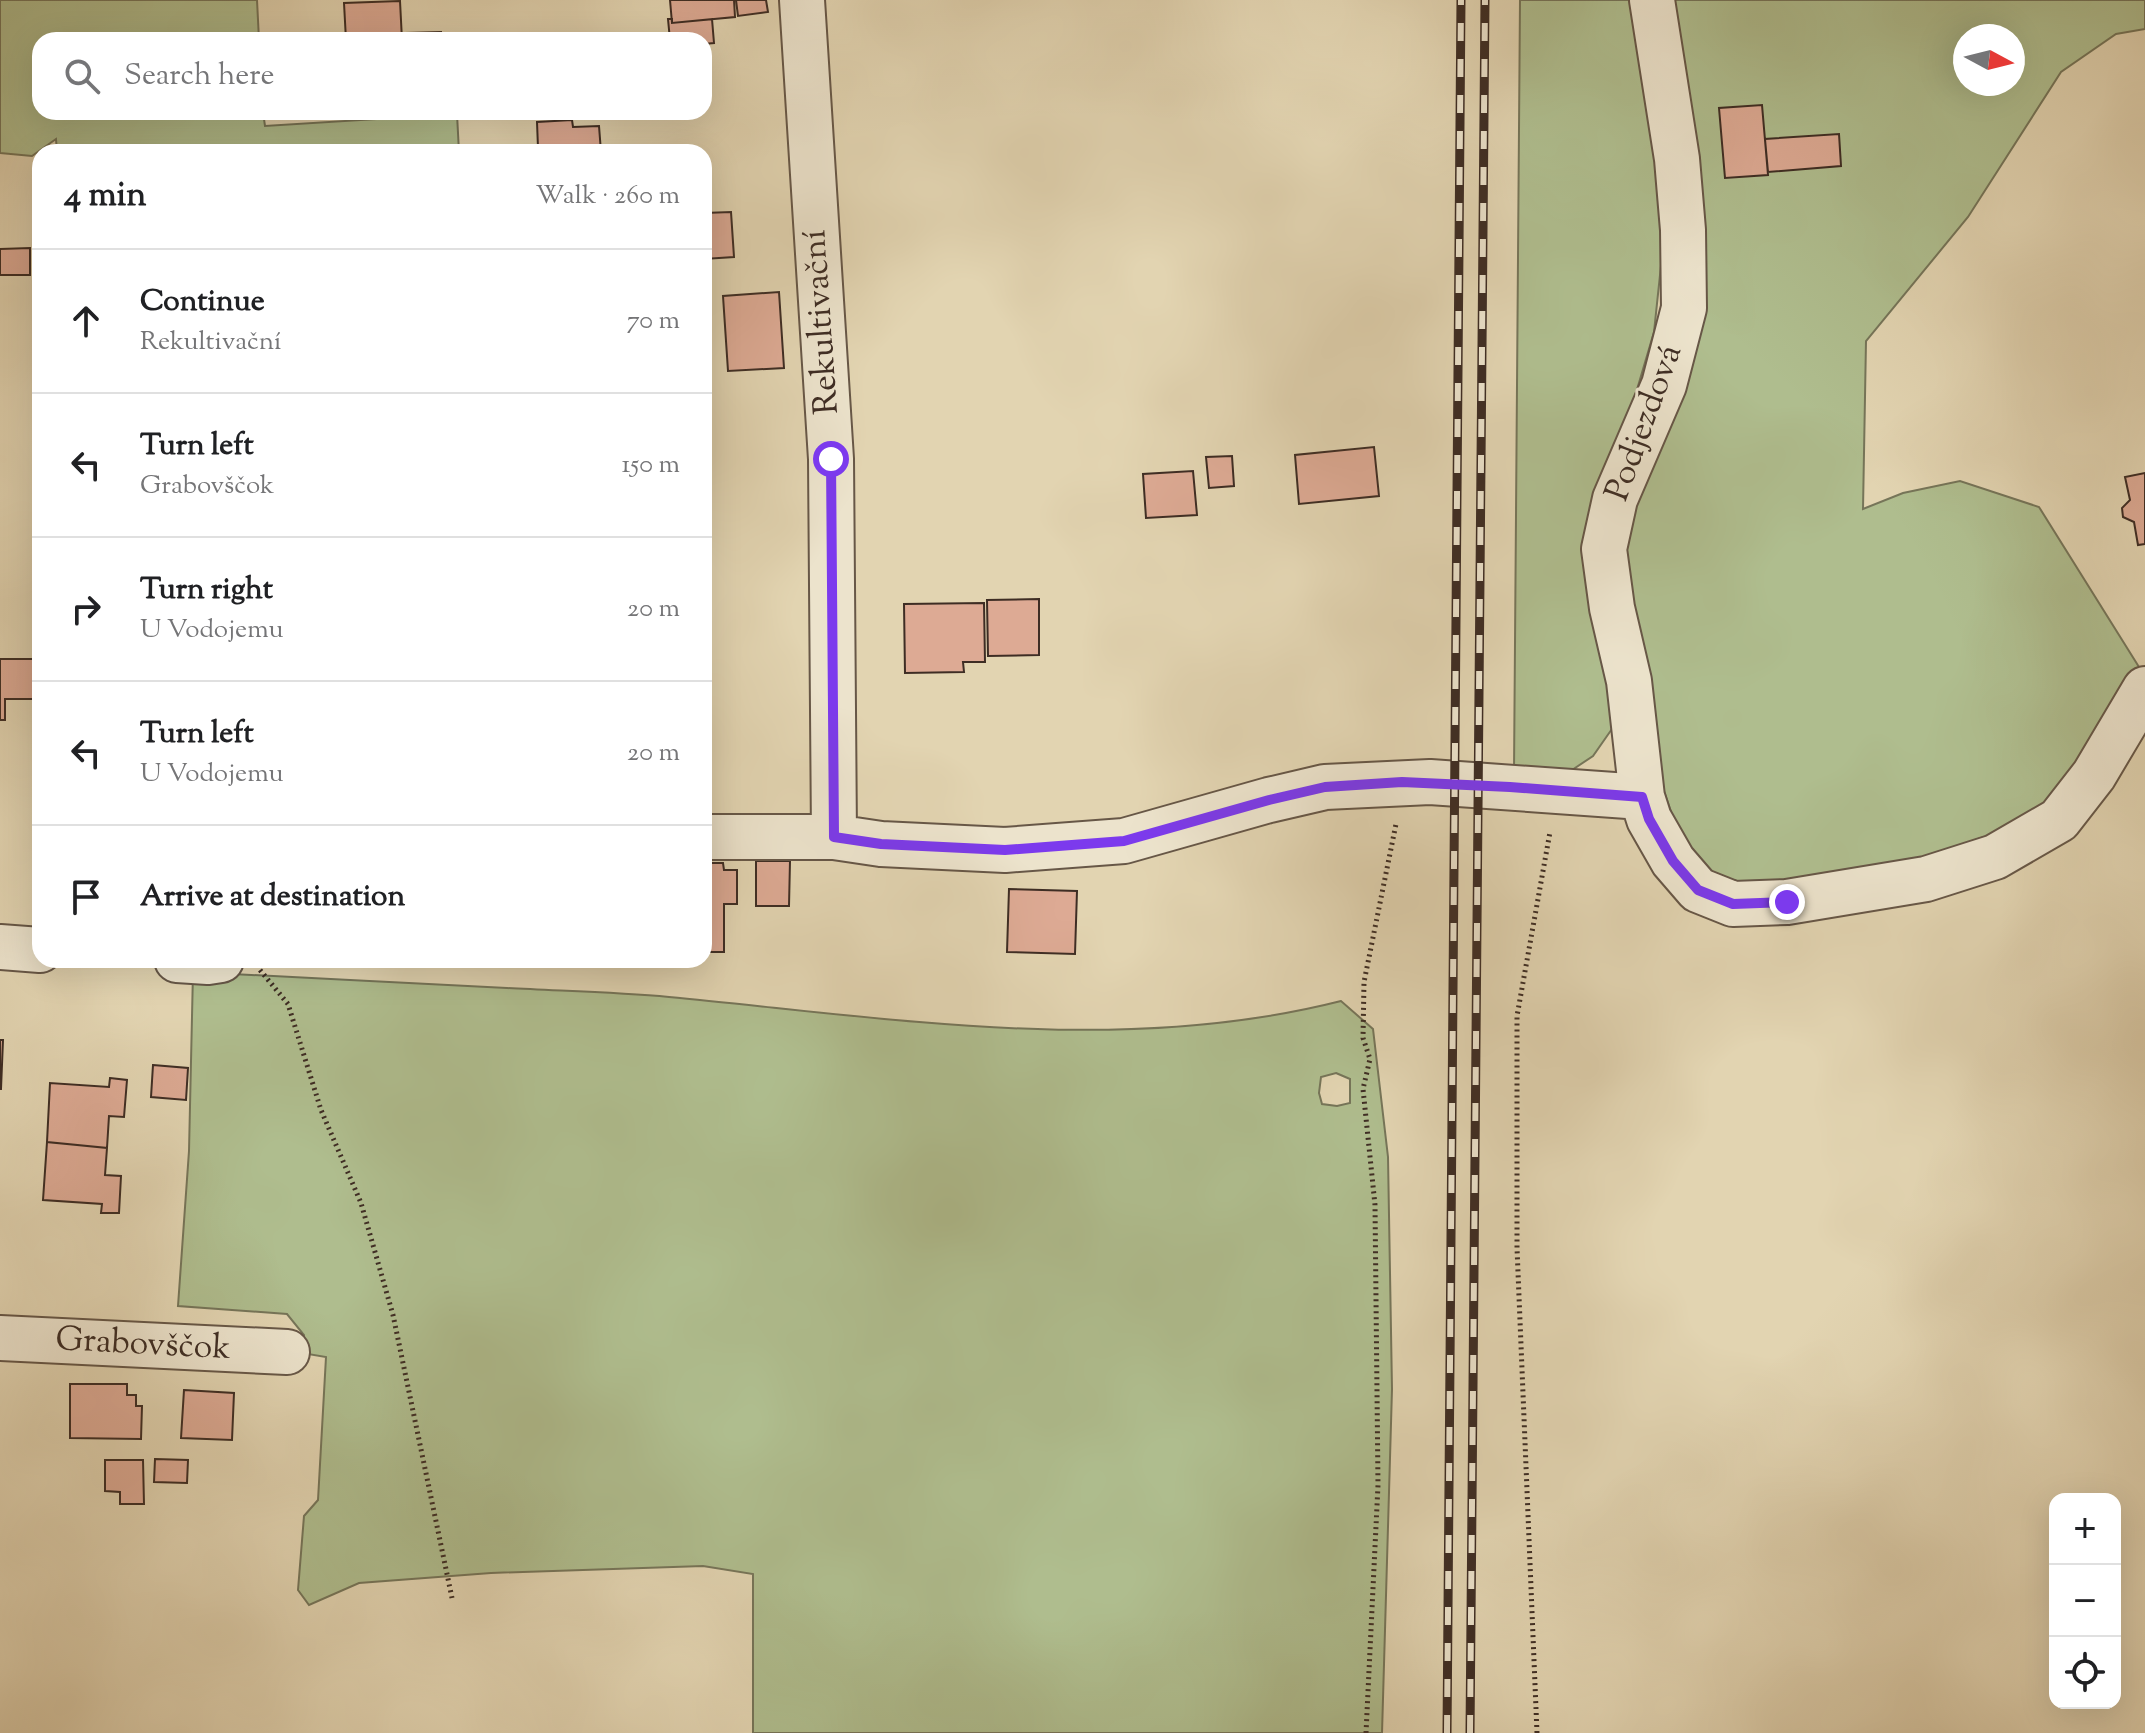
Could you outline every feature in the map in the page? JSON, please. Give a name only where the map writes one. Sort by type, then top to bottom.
[{"type":"street","name":"Rekultivační","points":[[802,0],[831,459],[834,837]]},
{"type":"street","name":"Podjezdová","points":[[1652,0],[1677,159],[1683,230],[1684,308],[1664,385],[1615,499],[1604,549],[1612,608],[1629,681],[1642,797],[1649,819],[1673,861],[1698,890],[1733,904],[1787,902],[1926,879],[1995,857],[2059,820],[2094,775],[2145,689]]},
{"type":"street","points":[[712,837],[834,837],[881,844],[1005,850],[1124,841],[1325,787],[1402,782],[1642,797]]},
{"type":"street","points":[[0,947],[32,949]]},
{"type":"street","name":"Grabovščok","points":[[0,1338],[287,1352]]},
{"type":"path","points":[[1366,1733],[1378,1471],[1375,1205],[1363,1089],[1370,1059],[1363,1038],[1364,982],[1393,846],[1402,782]]},
{"type":"path","points":[[1537,1733],[1517,1248],[1517,1016],[1557,791]]},
{"type":"path","points":[[259,968],[288,1004],[321,1110],[361,1203],[393,1315],[452,1598]]},
{"type":"green space","points":[[0,0],[257,0],[259,32],[32,32],[32,120],[264,120],[265,126],[361,120],[457,120],[459,144],[56,144],[56,139],[49,144],[32,144],[32,156],[0,153]]},
{"type":"green space","points":[[1520,0],[1632,0],[1655,131],[1664,237],[1654,332],[1631,410],[1614,726],[1593,756],[1566,774],[1514,773]]},
{"type":"green space","points":[[1668,0],[2145,0],[2145,29],[2116,34],[2061,72],[1968,217],[1866,341],[1863,509],[1903,493],[1960,481],[2039,507],[2144,675],[2042,817],[1902,865],[1831,876],[1738,885],[1688,862],[1643,729],[1624,623],[1625,508],[1694,355]]},
{"type":"green space","points":[[193,972],[628,994],[1006,1028],[1090,1030],[1174,1027],[1258,1018],[1341,1001],[1373,1029],[1388,1157],[1392,1389],[1382,1733],[753,1733],[753,1574],[703,1566],[491,1573],[359,1583],[309,1605],[298,1590],[304,1516],[318,1500],[326,1357],[302,1353],[304,1335],[287,1314],[178,1306],[189,1151]],"holes":[[[1336,1073],[1350,1079],[1350,1103],[1337,1106],[1322,1104],[1319,1093],[1321,1077]]]},
{"type":"building","points":[[670,0],[734,0],[735,17],[672,23]]},
{"type":"building","points":[[736,0],[766,0],[768,12],[738,16]]},
{"type":"building","points":[[400,1],[402,32],[346,32],[344,3]]},
{"type":"building","points":[[668,19],[672,19],[672,23],[712,19],[714,43],[712,32],[669,32]]},
{"type":"building","points":[[1762,105],[1768,175],[1725,178],[1719,108]]},
{"type":"building","points":[[572,120],[573,127],[599,126],[600,144],[538,144],[537,122]]},
{"type":"building","points":[[1839,134],[1841,166],[1768,172],[1765,139]]},
{"type":"building","points":[[731,212],[734,257],[712,258],[712,213]]},
{"type":"building","points":[[30,248],[30,275],[0,275],[0,249]]},
{"type":"building","points":[[779,292],[784,368],[728,371],[723,296]]},
{"type":"building","points":[[1374,447],[1379,496],[1299,504],[1295,455]]},
{"type":"building","points":[[1232,456],[1234,486],[1209,488],[1206,457]]},
{"type":"building","points":[[1193,471],[1197,515],[1146,518],[1143,474]]},
{"type":"building","points":[[2145,473],[2145,544],[2138,545],[2134,522],[2123,517],[2122,508],[2130,500],[2125,477]]},
{"type":"building","points":[[1039,599],[1039,655],[988,656],[987,600]]},
{"type":"building","points":[[984,603],[985,662],[963,662],[964,672],[905,673],[904,604]]},
{"type":"building","points":[[0,659],[32,659],[32,699],[5,699],[5,720],[0,720]]},
{"type":"building","points":[[756,861],[790,861],[789,906],[756,906]]},
{"type":"building","points":[[712,863],[723,863],[724,870],[737,870],[737,904],[724,904],[724,952],[712,952]]},
{"type":"building","points":[[1009,889],[1077,891],[1075,954],[1007,952]]},
{"type":"building","points":[[0,1040],[3,1040],[1,1089],[0,1089]]},
{"type":"building","points":[[153,1065],[188,1068],[186,1100],[151,1097]]},
{"type":"building","points":[[110,1078],[127,1080],[124,1117],[109,1116],[107,1148],[47,1142],[50,1083],[109,1087]]},
{"type":"building","points":[[47,1142],[107,1148],[105,1175],[121,1176],[119,1213],[101,1213],[102,1204],[43,1200]]},
{"type":"building","points":[[70,1384],[127,1384],[127,1395],[136,1395],[136,1406],[142,1406],[141,1439],[70,1438]]},
{"type":"building","points":[[184,1390],[234,1393],[232,1440],[181,1438]]},
{"type":"building","points":[[155,1459],[188,1460],[187,1483],[154,1482]]},
{"type":"building","points":[[105,1460],[143,1460],[144,1504],[120,1504],[120,1492],[105,1491]]},
{"type":"railway","points":[[1447,1733],[1461,0]]},
{"type":"railway","points":[[1470,1733],[1485,0]]},
{"type":"route","points":[[831,459],[834,837],[881,844],[1005,850],[1124,841],[1325,787],[1402,782],[1510,787],[1642,797],[1649,819],[1673,861],[1698,890],[1733,904],[1787,902]]}]
